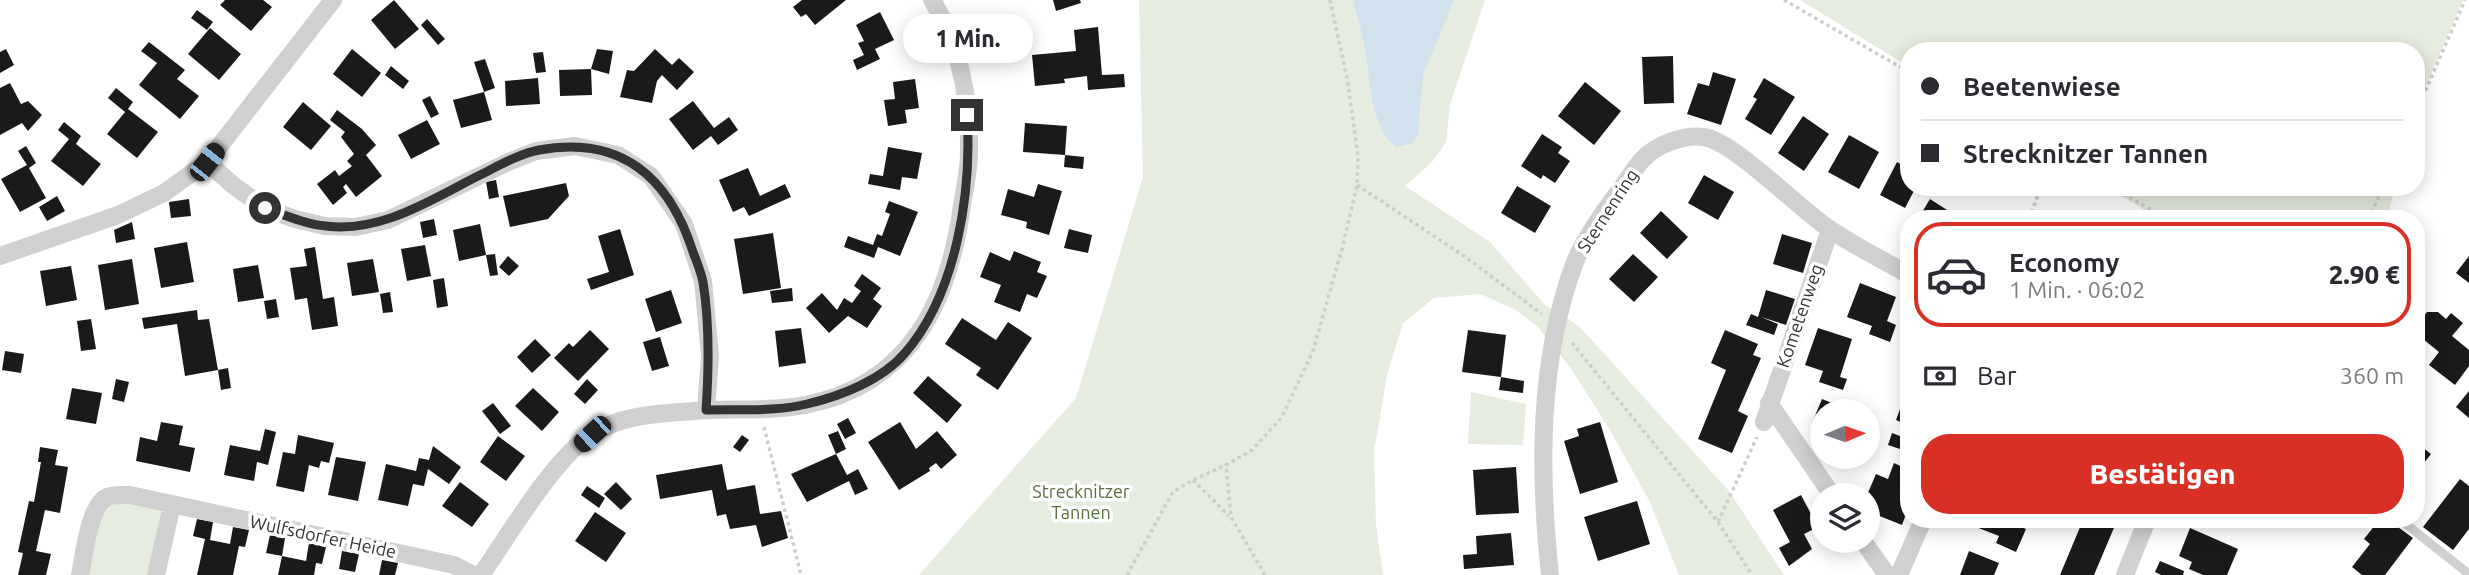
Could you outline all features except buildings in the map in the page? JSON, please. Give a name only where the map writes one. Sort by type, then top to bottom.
[{"type":"street","points":[[0,256],[130,210],[164,194],[207,162],[332,0]]},
{"type":"street","points":[[481,575],[558,465],[592,434],[632,416],[805,405],[873,379],[905,354],[930,316],[948,276],[960,225],[969,154],[966,96],[953,44],[932,0]]},
{"type":"street","name":"Sternenring","points":[[1550,575],[1544,517],[1544,467],[1545,410],[1553,334],[1576,260],[1609,205],[1643,158],[1678,137],[1705,137],[1727,148],[1830,230],[1900,270]]},
{"type":"street","points":[[207,162],[265,208],[325,226],[356,227],[388,220],[536,151],[575,146],[618,155],[651,176],[684,224],[703,281],[710,356],[706,410]]},
{"type":"street","name":"Kometenweg","points":[[1763,422],[1830,230]]},
{"type":"street","points":[[1769,403],[1824,483]]},
{"type":"street","name":"Wulfsdorfer Heide","points":[[80,575],[94,510],[105,498],[130,495],[454,565],[473,575]]},
{"type":"street","points":[[156,575],[172,505]]},
{"type":"street","points":[[1899,575],[1920,528]]},
{"type":"street","points":[[2125,575],[2144,528]]},
{"type":"street","points":[[1871,553],[1887,575]]},
{"type":"lane","points":[[2410,528],[2469,574]]},
{"type":"path","points":[[1127,575],[1173,492],[1252,450],[1282,417],[1313,351],[1342,250],[1357,185],[1358,156],[1349,91],[1330,0]]},
{"type":"path","points":[[1784,0],[1900,67]]},
{"type":"path","points":[[2425,92],[2465,0]]},
{"type":"path","points":[[1357,185],[1464,256],[1556,324],[1718,522],[1752,575]]},
{"type":"path","points":[[2127,196],[2152,210]]},
{"type":"path","points":[[759,408],[801,575]]},
{"type":"path","points":[[1718,522],[1763,422]]},
{"type":"path","points":[[1226,465],[1231,517]]},
{"type":"path","points":[[1193,480],[1231,517],[1265,575]]},
{"type":"green space","name":"Strecknitzer Tannen","points":[[1139,0],[1485,0],[1450,104],[1446,142],[1432,162],[1405,186],[1490,242],[1545,305],[1579,326],[1729,491],[1784,575],[1679,575],[1650,502],[1610,430],[1572,370],[1538,327],[1516,310],[1480,294],[1434,298],[1403,323],[1387,375],[1374,452],[1376,524],[1383,575],[919,575],[1076,398],[1143,177]]},
{"type":"green space","points":[[1800,0],[2463,0],[2425,88],[2425,42],[1900,42],[1900,61]]},
{"type":"green space","points":[[2122,196],[2393,196],[2389,210],[2144,210]]},
{"type":"green space","points":[[1471,392],[1526,404],[1523,445],[1468,444]]},
{"type":"green space","points":[[105,498],[172,505],[156,575],[80,575]]},
{"type":"water","points":[[1353,0],[1454,0],[1423,75],[1418,135],[1412,143],[1396,147],[1387,138],[1376,115],[1364,43]]},
{"type":"route","points":[[265,208],[325,226],[356,227],[388,220],[536,151],[575,146],[618,155],[651,176],[684,224],[703,281],[710,356],[706,410],[805,405],[873,379],[905,354],[930,316],[948,276],[960,225],[969,154],[967,115]]}]
